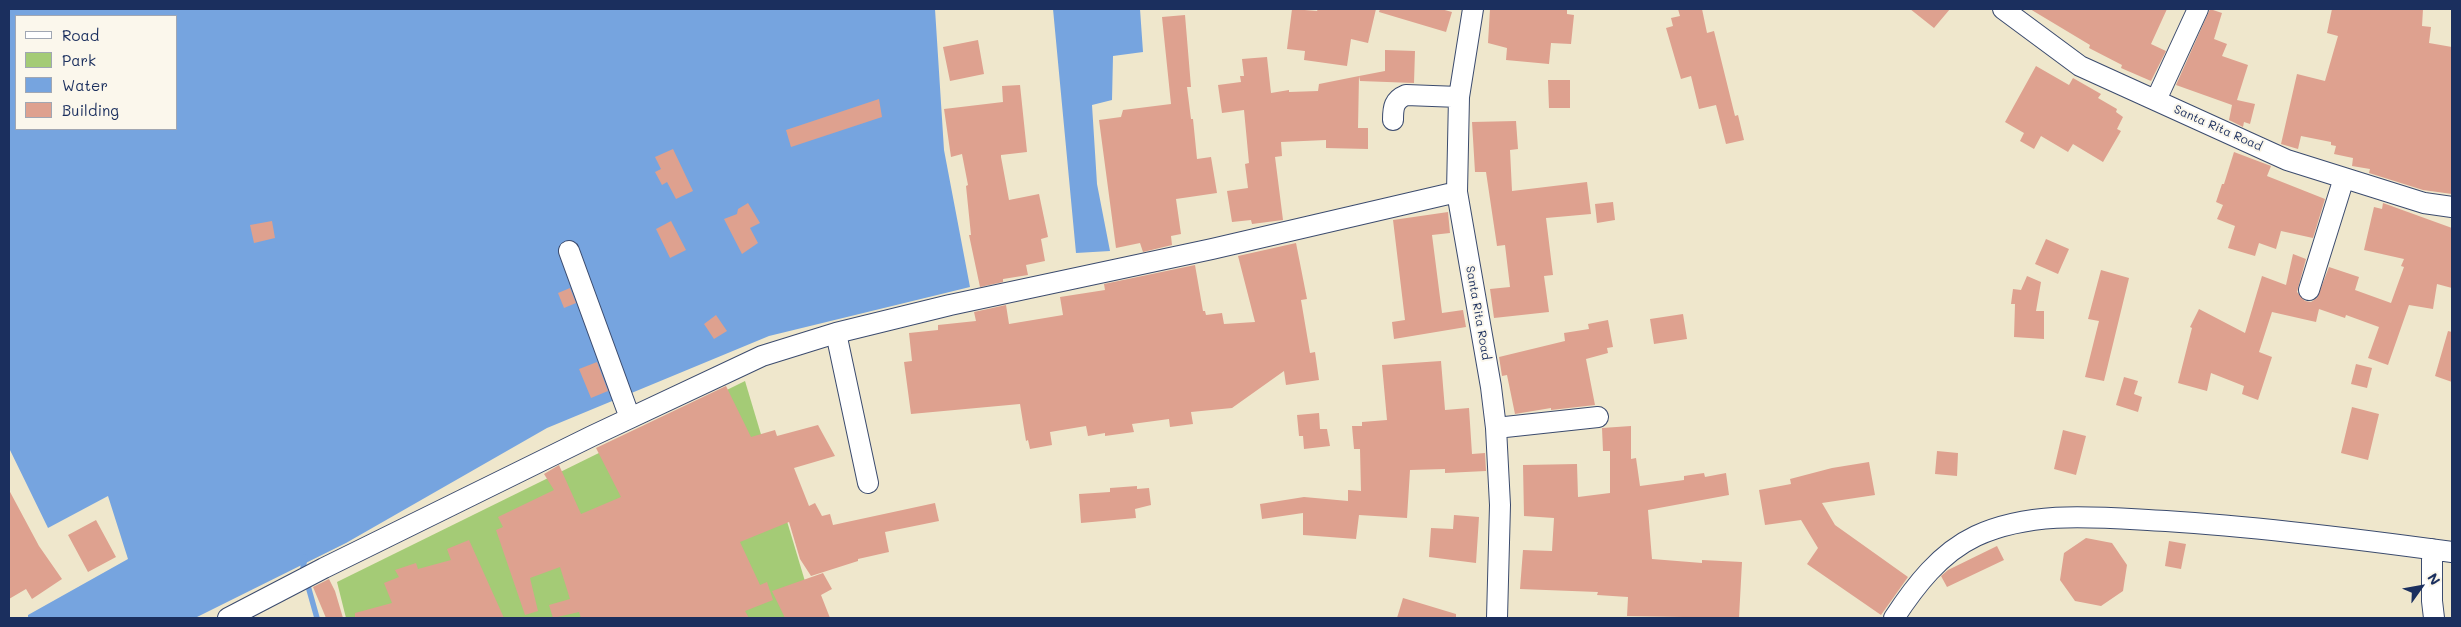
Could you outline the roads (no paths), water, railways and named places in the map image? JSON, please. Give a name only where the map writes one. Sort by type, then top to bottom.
[{"type":"street","name":"Santa Rita Road","points":[[1473,9],[1459,97],[1458,192],[1491,387],[1496,428],[1500,505],[1497,618]]},
{"type":"street","name":"Santa Rita Road","points":[[2003,9],[2080,66],[2287,160],[2424,204],[2452,207]]},
{"type":"street","points":[[2156,100],[2198,9]]},
{"type":"street","points":[[1392,120],[1394,105],[1398,98],[1406,95],[1459,97]]},
{"type":"street","points":[[2309,290],[2344,178]]},
{"type":"street","points":[[228,618],[324,568],[630,418],[762,356],[836,333],[950,305],[1212,249],[1458,192]]},
{"type":"street","points":[[569,251],[630,418]]},
{"type":"street","points":[[836,333],[868,483]]},
{"type":"street","points":[[1496,428],[1598,417]]},
{"type":"street","points":[[1894,618],[1937,563],[1975,536],[2022,521],[2080,516],[2227,525],[2452,552]]},
{"type":"street","points":[[2432,549],[2432,601],[2434,618]]},
{"type":"water","points":[[9,9],[935,9],[944,150],[970,287],[769,336],[547,428],[346,543],[195,618],[28,618],[28,615],[128,559],[108,496],[48,528],[9,448]]},
{"type":"water","points":[[1053,9],[1140,9],[1143,52],[1113,56],[1112,100],[1092,105],[1097,184],[1110,251],[1076,253]]},
{"type":"waterway","points":[[305,557],[303,568],[317,618]]}]
